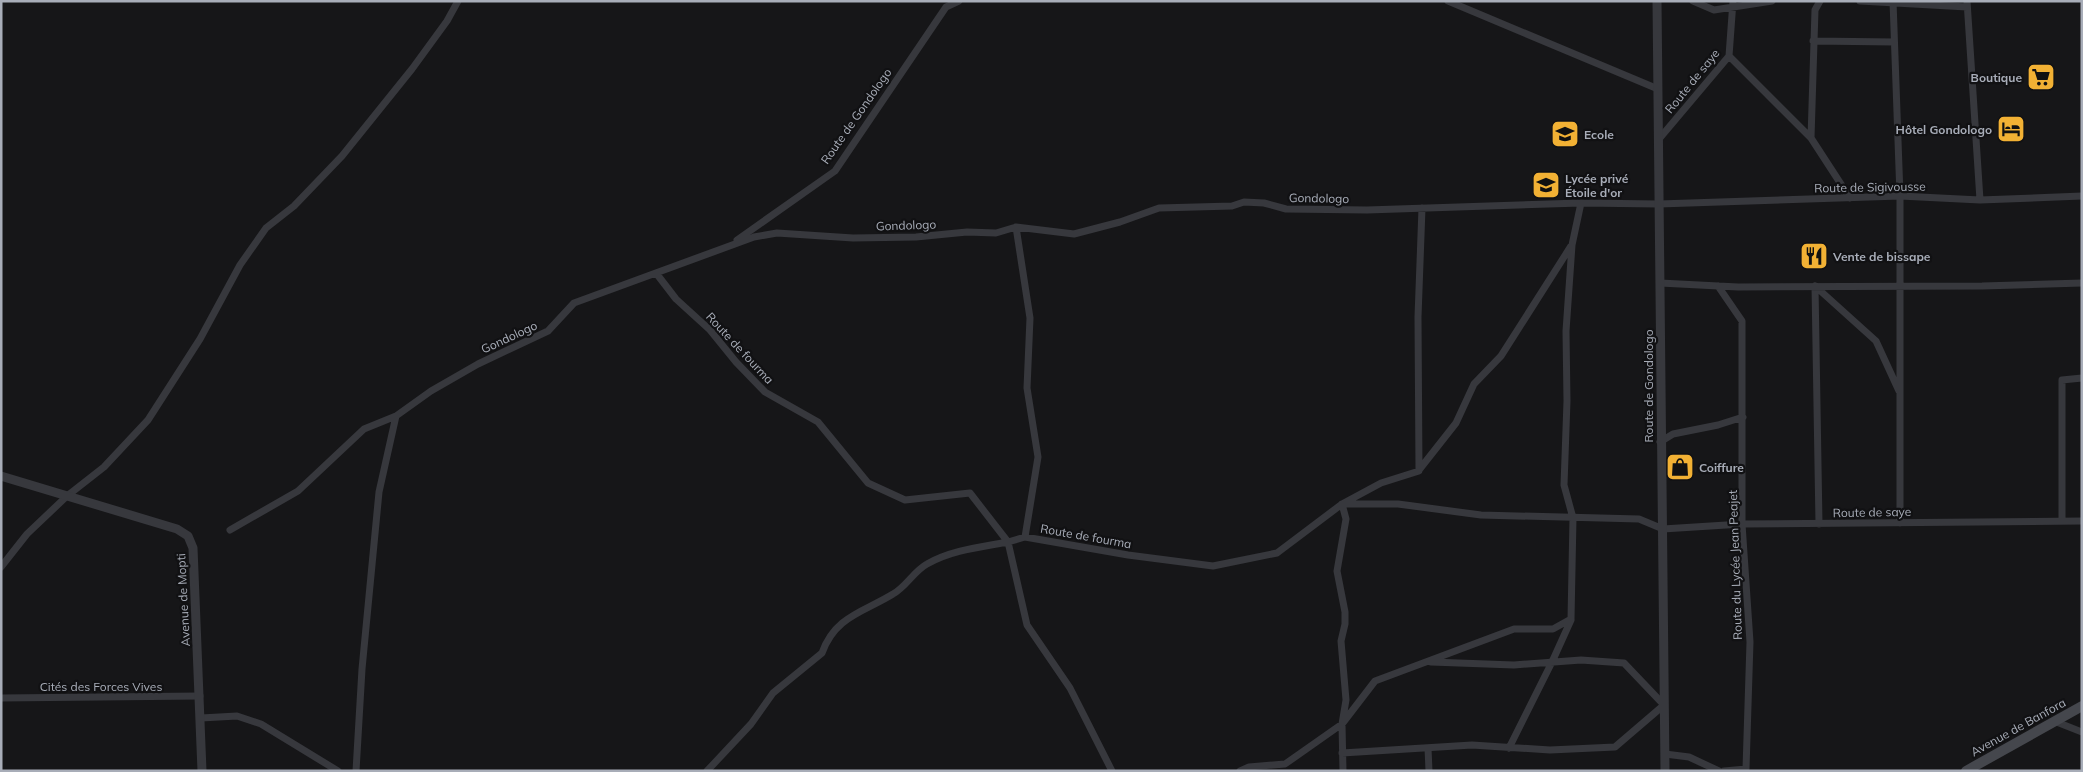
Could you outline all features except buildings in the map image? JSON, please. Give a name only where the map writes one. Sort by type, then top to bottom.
[{"type":"main road","name":"Avenue de Banfora","points":[[1966,771],[2082,706]]},
{"type":"street","points":[[1,567],[27,534],[67,496],[104,467],[148,420],[200,339],[240,265],[266,228],[294,206],[342,156],[412,69],[447,21],[458,1]]},
{"type":"street","name":"Route de Gondologo","points":[[730,245],[836,171],[946,7],[959,1]]},
{"type":"street","points":[[1448,1],[1658,89]]},
{"type":"street","name":"Route de Gondologo","points":[[1657,1],[1660,442],[1663,529],[1665,771]]},
{"type":"street","points":[[1693,1],[1714,10],[1733,4],[1772,1]]},
{"type":"street","points":[[1811,138],[1814,10],[1820,1]]},
{"type":"street","points":[[1860,1],[1967,4],[1980,200]]},
{"type":"street","points":[[1893,2],[1900,196],[1900,523]]},
{"type":"street","name":"Route de saye","points":[[1658,139],[1729,56],[1733,4]]},
{"type":"street","points":[[1813,41],[1894,42]]},
{"type":"street","points":[[1729,56],[1811,138],[1850,198]]},
{"type":"street","name":"Route de Sigivousse","points":[[1659,204],[1900,196],[1980,200],[2082,196]]},
{"type":"street","name":"Gondologo","points":[[230,530],[298,491],[364,429],[396,416],[431,390],[470,368],[548,331],[574,303],[754,237],[777,233],[853,238],[907,237],[967,232],[996,233],[1016,228],[1074,234],[1120,222],[1159,208],[1232,206],[1244,202],[1264,203],[1286,209],[1659,204]]},
{"type":"street","points":[[1510,748],[1571,619],[1573,518],[1564,485],[1567,401],[1566,331],[1572,245],[1581,204]]},
{"type":"street","points":[[1419,471],[1418,317],[1422,208]]},
{"type":"street","points":[[1016,228],[1030,318],[1027,388],[1038,457],[1025,537]]},
{"type":"street","points":[[1419,471],[1456,423],[1474,384],[1500,356],[1572,245]]},
{"type":"street","name":"Route de fourma","points":[[656,273],[676,299],[710,330],[736,362],[765,392],[818,422],[868,483],[905,500],[970,493],[1008,542],[1025,537],[1128,555],[1213,566],[1277,553],[1342,504],[1381,483],[1419,471]]},
{"type":"street","points":[[1660,283],[1718,286],[1900,284],[1982,286],[2082,283]]},
{"type":"street","name":"Route du Lycée Jean Peajet","points":[[1718,286],[1742,321],[1742,524],[1750,642],[1746,769],[1724,771]]},
{"type":"street","points":[[1815,286],[1876,341],[1900,393]]},
{"type":"street","points":[[1815,286],[1819,524]]},
{"type":"street","points":[[2062,521],[2062,380],[2082,378]]},
{"type":"street","points":[[356,771],[362,669],[380,492],[396,416]]},
{"type":"street","points":[[1660,442],[1673,434],[1718,425],[1743,417]]},
{"type":"street","name":"Avenue de Mopti","points":[[1,476],[177,529],[188,536],[193,548],[202,771]]},
{"type":"street","points":[[1343,771],[1342,724],[1346,700],[1341,650],[1345,612],[1337,572],[1346,519],[1342,504],[1398,504],[1481,514],[1639,519],[1663,529]]},
{"type":"street","name":"Route de saye","points":[[1663,529],[1742,524],[2082,521]]},
{"type":"street","points":[[706,771],[751,724],[774,694],[822,652],[837,627],[850,615],[896,593],[927,564],[964,550],[1008,542],[1027,625],[1070,688],[1112,771]]},
{"type":"street","points":[[1240,771],[1249,767],[1286,764],[1342,724],[1375,681],[1514,629],[1553,628],[1571,619]]},
{"type":"street","points":[[1342,753],[1472,746],[1550,750],[1615,747],[1664,705],[1624,663],[1581,660],[1514,665],[1426,662]]},
{"type":"street","name":"Cités des Forces Vives","points":[[1,698],[200,696]]},
{"type":"street","points":[[201,718],[237,716],[261,724],[338,771]]},
{"type":"street","points":[[2054,721],[2082,732]]},
{"type":"street","points":[[1428,748],[1429,771]]},
{"type":"street","points":[[1665,754],[1689,757],[1719,771]]},
{"type":"place","name":"Boutique","points":[[2041,77]]},
{"type":"place","name":"Hôtel Gondologo","points":[[2011,129]]},
{"type":"place","name":"Ecole","points":[[1565,134]]},
{"type":"place","name":"Lycée privé Étoile d'or","points":[[1546,185]]},
{"type":"place","name":"Vente de bissape","points":[[1814,256]]},
{"type":"place","name":"Coiffure","points":[[1680,467]]}]
